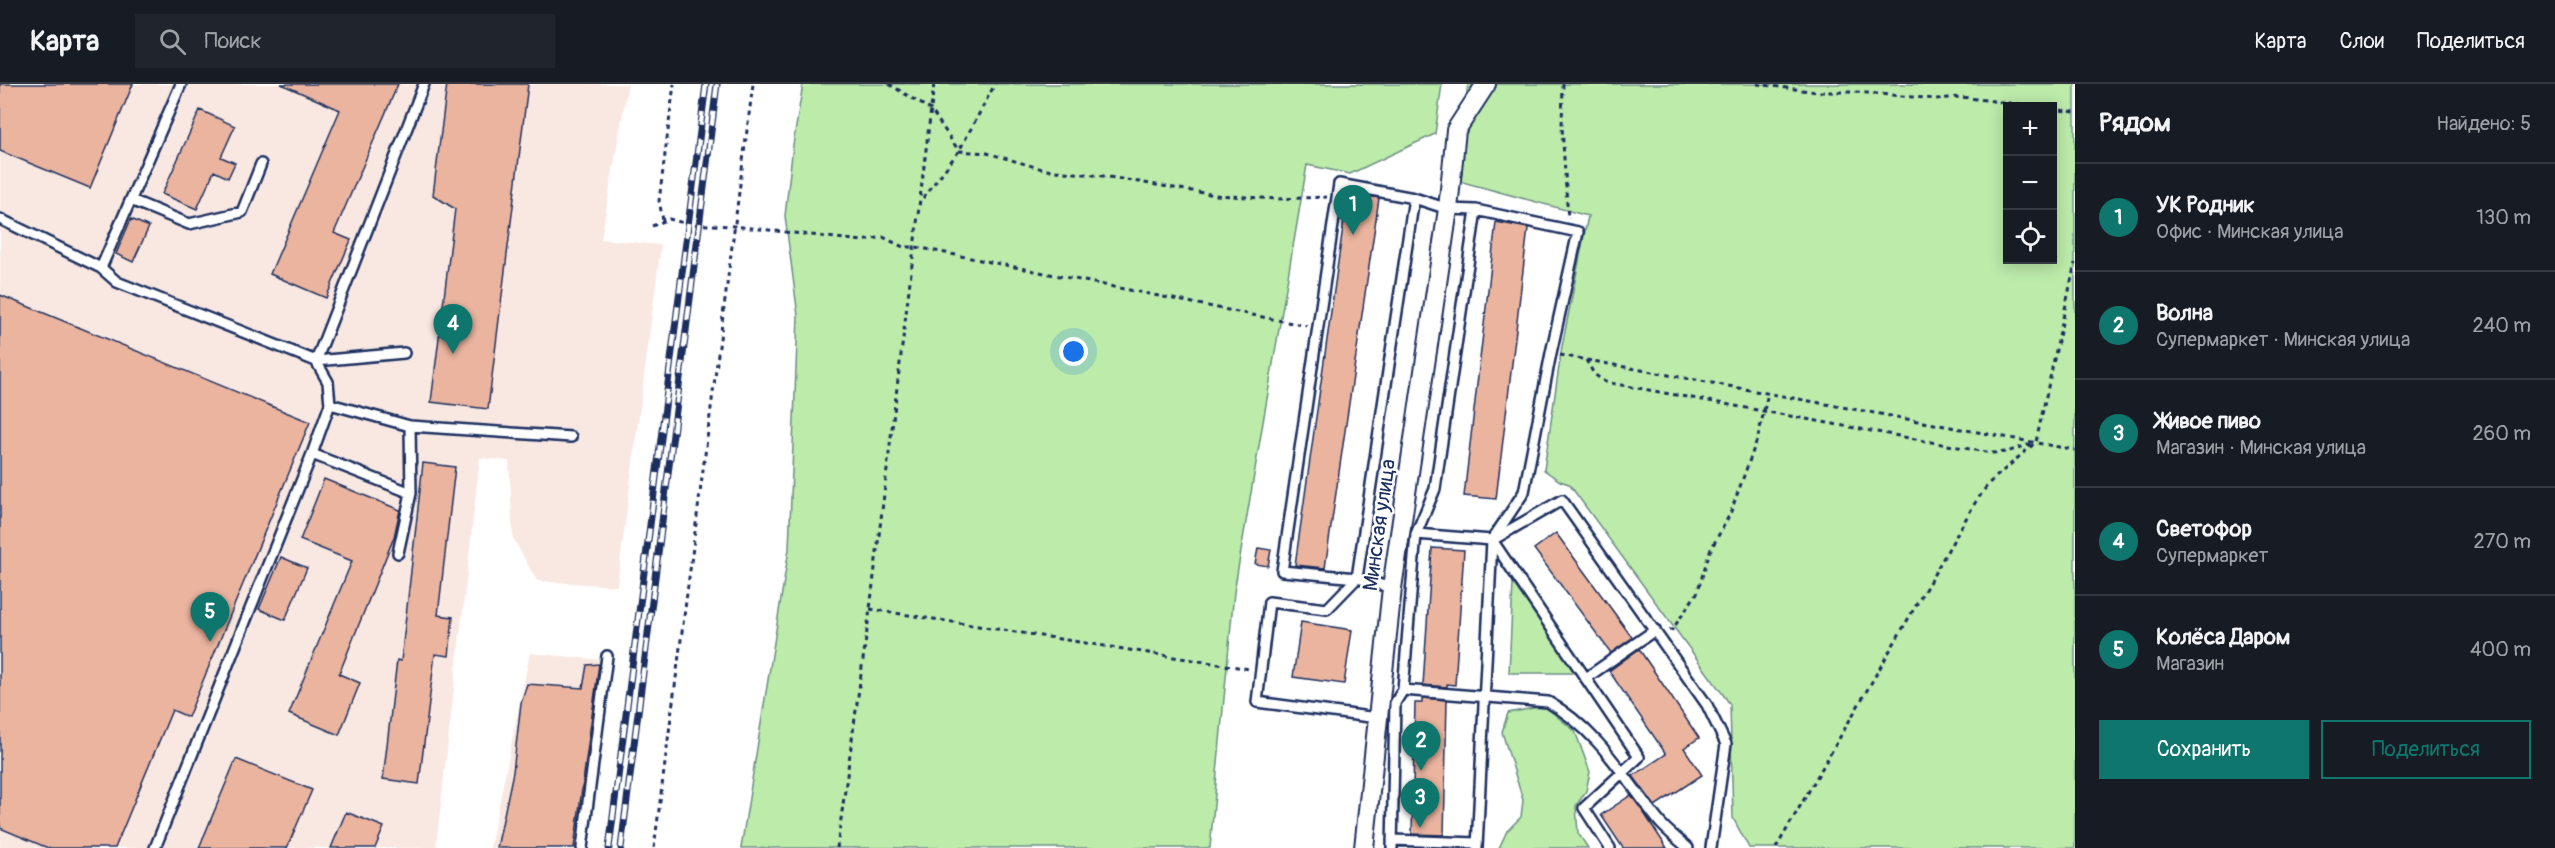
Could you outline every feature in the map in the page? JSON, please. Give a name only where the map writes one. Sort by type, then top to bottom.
[{"type":"street","name":"Минская улица","points":[[1364,848],[1392,588],[1448,209],[1456,130],[1486,84]]},
{"type":"lane","points":[[101,268],[181,84]]},
{"type":"lane","points":[[316,361],[424,84]]},
{"type":"lane","points":[[131,200],[189,224],[242,212],[261,164]]},
{"type":"lane","points":[[1392,588],[1357,578],[1282,571],[1339,184],[1414,198],[1448,209],[1476,210],[1578,232],[1551,353],[1524,492],[1492,540],[1477,846],[1392,844],[1395,703],[1403,690],[1416,534],[1435,489],[1476,210]]},
{"type":"lane","points":[[1377,718],[1257,702],[1269,602],[1327,609],[1357,578],[1414,198]]},
{"type":"lane","points":[[0,219],[101,268],[117,282],[316,361],[351,360],[404,353]]},
{"type":"lane","points":[[155,848],[330,404],[328,382],[316,361]]},
{"type":"lane","points":[[330,404],[410,426],[571,437]]},
{"type":"lane","points":[[398,553],[411,493],[410,426]]},
{"type":"lane","points":[[312,454],[411,493]]},
{"type":"lane","points":[[1416,534],[1492,540],[1562,500],[1707,705],[1726,744],[1712,848]]},
{"type":"lane","points":[[1492,540],[1639,757],[1584,807],[1610,848]]},
{"type":"lane","points":[[1586,678],[1655,630]]},
{"type":"lane","points":[[582,848],[607,656]]},
{"type":"lane","points":[[1403,690],[1548,702],[1568,712],[1624,771],[1659,822],[1688,848]]},
{"type":"path","points":[[663,220],[659,201],[674,84]]},
{"type":"path","points":[[654,848],[753,84]]},
{"type":"path","points":[[889,84],[931,110],[959,151]]},
{"type":"path","points":[[837,848],[916,247],[934,84]]},
{"type":"path","points":[[922,199],[959,151],[995,84]]},
{"type":"path","points":[[1563,84],[1562,127],[1569,230]]},
{"type":"path","points":[[1757,84],[1817,92],[1856,92],[1936,99],[1961,97],[2003,102]]},
{"type":"path","points":[[2057,110],[2075,112]]},
{"type":"path","points":[[959,151],[987,153],[1046,170],[1103,176],[1216,195],[1276,199],[1338,196]]},
{"type":"path","points":[[652,226],[669,219],[688,224],[734,226],[862,242],[883,237],[903,247],[916,247],[1318,328]]},
{"type":"path","points":[[1776,848],[1975,503],[1989,483],[2036,442],[2075,263]]},
{"type":"path","points":[[1551,353],[2075,450]]},
{"type":"path","points":[[1586,360],[1594,374],[1605,382],[1991,453],[2007,452],[2036,442]]},
{"type":"path","points":[[1655,630],[1672,630],[1697,593],[1710,551],[1730,514],[1758,437],[1768,393]]},
{"type":"path","points":[[870,609],[1261,671]]},
{"type":"shaded area","points":[[0,84],[628,84],[601,239],[661,245],[617,586],[537,581],[513,538],[509,461],[480,458],[436,848],[0,848]]},
{"type":"shaded area","points":[[530,653],[603,660],[578,848],[490,848]]},
{"type":"green space","points":[[803,84],[1442,84],[1435,134],[1350,174],[1307,165],[1234,592],[1210,848],[741,848],[789,549],[798,316],[785,216]]},
{"type":"green space","points":[[1468,84],[2075,84],[2075,848],[1749,848],[1733,818],[1730,704],[1569,484],[1544,470],[1562,346],[1588,216],[1455,180]]},
{"type":"green space","points":[[1513,583],[1577,673],[1509,673]]},
{"type":"green space","points":[[1544,706],[1575,731],[1590,772],[1586,791],[1576,806],[1578,833],[1588,848],[1499,848],[1507,831],[1521,817],[1523,800],[1502,732],[1508,713]]},
{"type":"building","points":[[0,84],[133,84],[90,188],[0,151]]},
{"type":"building","points":[[281,84],[398,84],[334,233],[351,240],[326,298],[270,274],[340,110]]},
{"type":"building","points":[[447,84],[528,84],[488,409],[431,402],[455,209],[433,195]]},
{"type":"building","points":[[200,110],[235,126],[221,157],[235,163],[228,178],[214,171],[197,209],[162,194]]},
{"type":"building","points":[[1348,192],[1379,198],[1325,568],[1295,565]]},
{"type":"building","points":[[131,219],[149,227],[133,262],[116,254]]},
{"type":"building","points":[[1496,222],[1528,228],[1496,499],[1464,496]]},
{"type":"building","points":[[0,295],[310,422],[188,717],[172,710],[115,848],[48,848],[0,828]]},
{"type":"building","points":[[423,463],[455,467],[438,615],[453,617],[449,656],[435,654],[419,784],[383,779],[397,660],[401,661]]},
{"type":"building","points":[[324,479],[400,510],[394,537],[339,674],[360,683],[339,735],[289,714],[352,561],[300,540]]},
{"type":"building","points":[[1556,533],[1632,638],[1611,653],[1534,549]]},
{"type":"building","points":[[1258,548],[1271,550],[1268,566],[1255,564]]},
{"type":"building","points":[[1432,548],[1464,550],[1455,685],[1447,684],[1447,687],[1423,685]]},
{"type":"building","points":[[281,557],[307,568],[285,620],[259,609]]},
{"type":"building","points":[[1301,622],[1352,630],[1344,684],[1293,677]]},
{"type":"building","points":[[1639,649],[1699,738],[1684,748],[1702,775],[1655,806],[1633,776],[1666,754],[1609,671]]},
{"type":"building","points":[[599,664],[574,848],[497,848],[513,772],[521,703],[527,684],[583,688],[587,665]]},
{"type":"building","points":[[1422,698],[1447,700],[1444,835],[1412,834],[1415,703],[1422,703]]},
{"type":"building","points":[[236,759],[312,790],[287,848],[199,848]]},
{"type":"building","points":[[1631,795],[1667,848],[1623,848],[1601,815]]},
{"type":"building","points":[[346,812],[384,827],[375,848],[331,848]]},
{"type":"railway","points":[[609,848],[706,84]]},
{"type":"railway","points":[[621,848],[717,84]]},
{"type":"place","name":"УК Родник","points":[[1353,235]]},
{"type":"place","name":"Светофор","points":[[453,354]]},
{"type":"place","name":"Колёса Даром","points":[[210,642]]},
{"type":"place","name":"Волна","points":[[1421,771]]},
{"type":"place","name":"Живое пиво","points":[[1420,828]]}]
